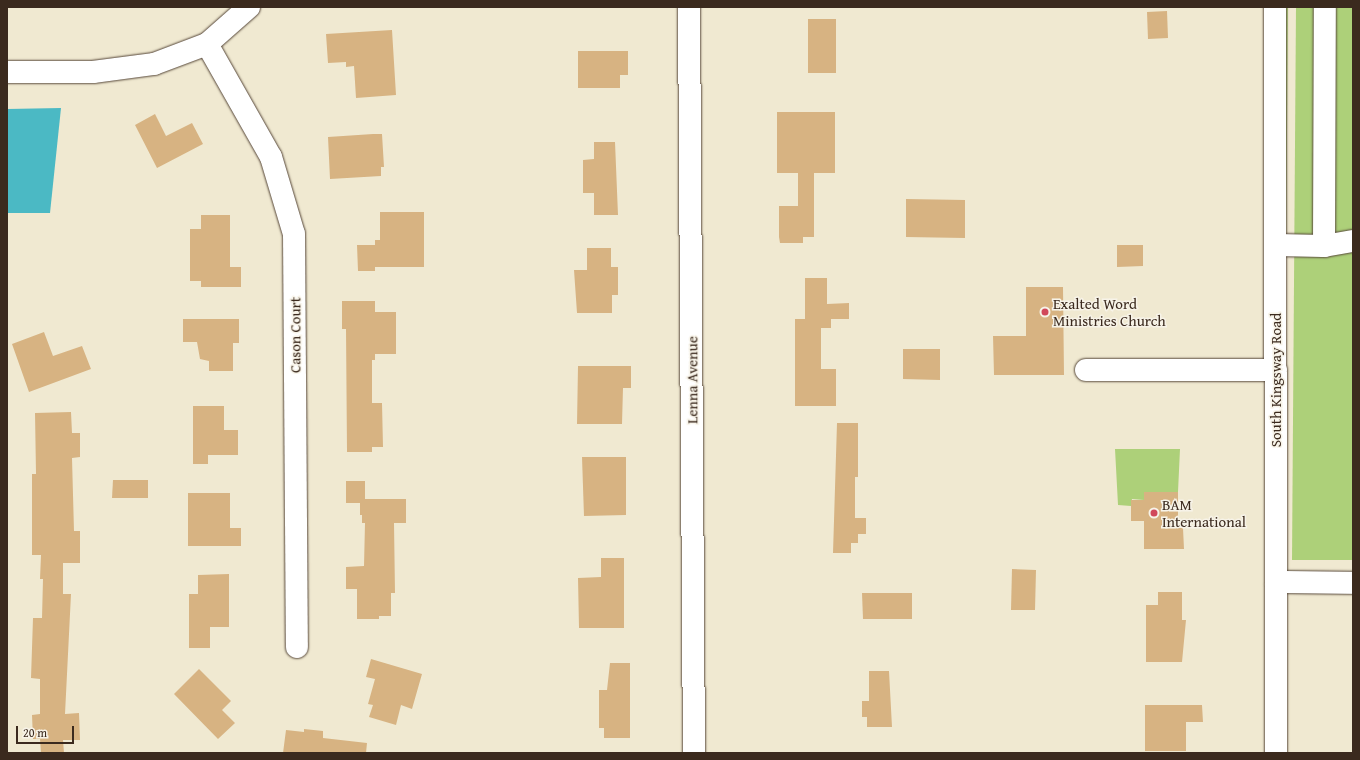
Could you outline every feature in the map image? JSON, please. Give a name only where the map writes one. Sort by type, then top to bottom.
[{"type":"street","points":[[7,72],[93,72],[154,64],[207,44],[249,7]]},
{"type":"street","name":"Lenna Avenue","points":[[689,7],[694,753]]},
{"type":"street","name":"South Kingsway Road","points":[[1275,7],[1276,753]]},
{"type":"street","points":[[1324,7],[1324,246]]},
{"type":"street","name":"Cason Court","points":[[207,44],[271,157],[294,234],[297,646]]},
{"type":"street","points":[[1276,245],[1324,246],[1353,241]]},
{"type":"street","points":[[1086,370],[1276,370]]},
{"type":"street","points":[[1276,582],[1353,583]]},
{"type":"green space","points":[[1285,7],[1288,7],[1286,258]]},
{"type":"green space","points":[[1296,7],[1353,7],[1353,560],[1292,560]]},
{"type":"green space","points":[[1115,449],[1180,449],[1178,492],[1144,492],[1144,500],[1132,499],[1131,506],[1118,505]]},
{"type":"water","points":[[61,108],[50,213],[7,213],[7,109]]},
{"type":"building","points":[[1167,11],[1168,38],[1148,39],[1147,12]]},
{"type":"building","points":[[808,19],[836,19],[836,73],[808,73]]},
{"type":"building","points":[[392,30],[396,95],[356,98],[354,66],[346,67],[346,62],[328,63],[326,34]]},
{"type":"building","points":[[578,51],[628,51],[628,75],[620,75],[620,88],[578,88]]},
{"type":"building","points":[[777,112],[835,112],[835,173],[814,173],[814,237],[803,237],[803,243],[780,243],[779,206],[798,206],[798,173],[777,173]]},
{"type":"building","points":[[155,114],[166,136],[192,123],[203,144],[157,168],[135,125]]},
{"type":"building","points":[[382,134],[384,167],[381,167],[381,176],[330,179],[328,137]]},
{"type":"building","points":[[594,142],[615,142],[618,215],[594,215],[594,193],[583,193],[583,160],[594,159]]},
{"type":"building","points":[[906,199],[965,200],[965,238],[906,237]]},
{"type":"building","points":[[380,212],[424,212],[424,267],[375,267],[375,271],[358,271],[357,245],[375,245],[375,240],[380,240]]},
{"type":"building","points":[[201,215],[230,215],[230,267],[241,267],[241,287],[201,287],[201,281],[190,281],[190,229],[201,229]]},
{"type":"building","points":[[1117,245],[1143,245],[1143,266],[1117,267]]},
{"type":"building","points":[[587,248],[611,248],[611,267],[618,267],[618,295],[612,295],[612,313],[577,313],[574,270],[587,270]]},
{"type":"building","points":[[805,278],[827,278],[827,304],[849,303],[849,319],[831,319],[831,328],[821,328],[821,369],[836,369],[836,406],[795,406],[795,319],[805,319]]},
{"type":"building","name":"Exalted Word Ministries Church","points":[[1026,287],[1063,287],[1064,375],[994,375],[993,336],[1026,336]]},
{"type":"building","points":[[342,301],[375,301],[375,312],[396,312],[396,354],[375,354],[375,360],[372,360],[372,403],[382,403],[383,447],[372,447],[372,452],[347,452],[346,329],[342,329]]},
{"type":"building","points":[[183,319],[239,319],[239,343],[233,343],[233,371],[209,371],[209,361],[200,359],[197,342],[183,342]]},
{"type":"building","points":[[44,332],[53,356],[82,346],[91,369],[29,392],[12,344]]},
{"type":"building","points":[[903,349],[940,349],[940,380],[903,379]]},
{"type":"building","points":[[578,366],[631,366],[631,388],[623,388],[622,424],[577,424]]},
{"type":"building","points":[[193,406],[224,406],[224,430],[238,430],[238,455],[208,455],[208,464],[193,464]]},
{"type":"building","points":[[71,412],[72,433],[80,433],[80,457],[72,458],[74,531],[80,531],[80,563],[63,563],[63,594],[71,594],[65,714],[79,713],[80,740],[63,740],[64,753],[41,753],[40,739],[33,739],[32,715],[40,714],[40,679],[31,678],[33,618],[42,618],[43,579],[40,579],[41,555],[32,555],[32,474],[36,474],[35,413]]},
{"type":"building","points":[[837,423],[858,423],[858,477],[855,477],[855,518],[866,518],[866,534],[858,534],[858,543],[851,543],[851,553],[833,553]]},
{"type":"building","points":[[582,457],[626,457],[626,515],[584,516]]},
{"type":"building","points":[[113,480],[148,480],[148,498],[112,498]]},
{"type":"building","points":[[346,481],[365,481],[365,499],[406,499],[406,523],[394,523],[395,593],[391,593],[391,616],[379,616],[379,619],[357,619],[357,589],[346,589],[346,567],[364,566],[365,523],[362,523],[362,515],[360,515],[360,503],[346,503]]},
{"type":"building","name":"BAM International","points":[[1144,492],[1178,492],[1178,528],[1183,528],[1184,549],[1144,549],[1144,521],[1131,521],[1131,500],[1144,500]]},
{"type":"building","points":[[188,493],[230,493],[230,528],[241,528],[241,546],[188,546]]},
{"type":"building","points":[[601,558],[624,558],[624,628],[579,628],[578,578],[601,577]]},
{"type":"building","points":[[1012,569],[1036,570],[1035,610],[1011,610]]},
{"type":"building","points":[[229,574],[229,627],[210,627],[210,648],[189,648],[189,594],[198,594],[198,575]]},
{"type":"building","points":[[1158,592],[1182,592],[1182,620],[1186,620],[1182,662],[1146,662],[1146,605],[1158,605]]},
{"type":"building","points":[[862,593],[912,593],[912,619],[863,619]]},
{"type":"building","points":[[371,659],[422,674],[412,709],[401,705],[396,725],[369,717],[373,705],[368,704],[375,679],[366,677]]},
{"type":"building","points":[[610,663],[630,663],[630,738],[604,738],[604,728],[599,728],[599,690],[607,690]]},
{"type":"building","points":[[199,669],[231,701],[222,710],[235,723],[218,739],[174,694]]},
{"type":"building","points":[[869,671],[889,671],[892,727],[867,727],[867,717],[862,717],[862,701],[869,701]]},
{"type":"building","points":[[1145,705],[1202,705],[1203,722],[1186,722],[1186,751],[1145,751]]},
{"type":"building","points":[[304,729],[323,731],[323,738],[367,743],[366,753],[283,753],[286,730],[304,732]]},
{"type":"place","name":"Exalted Word Ministries Church","points":[[1045,312]]},
{"type":"place","name":"BAM International","points":[[1154,513]]}]
